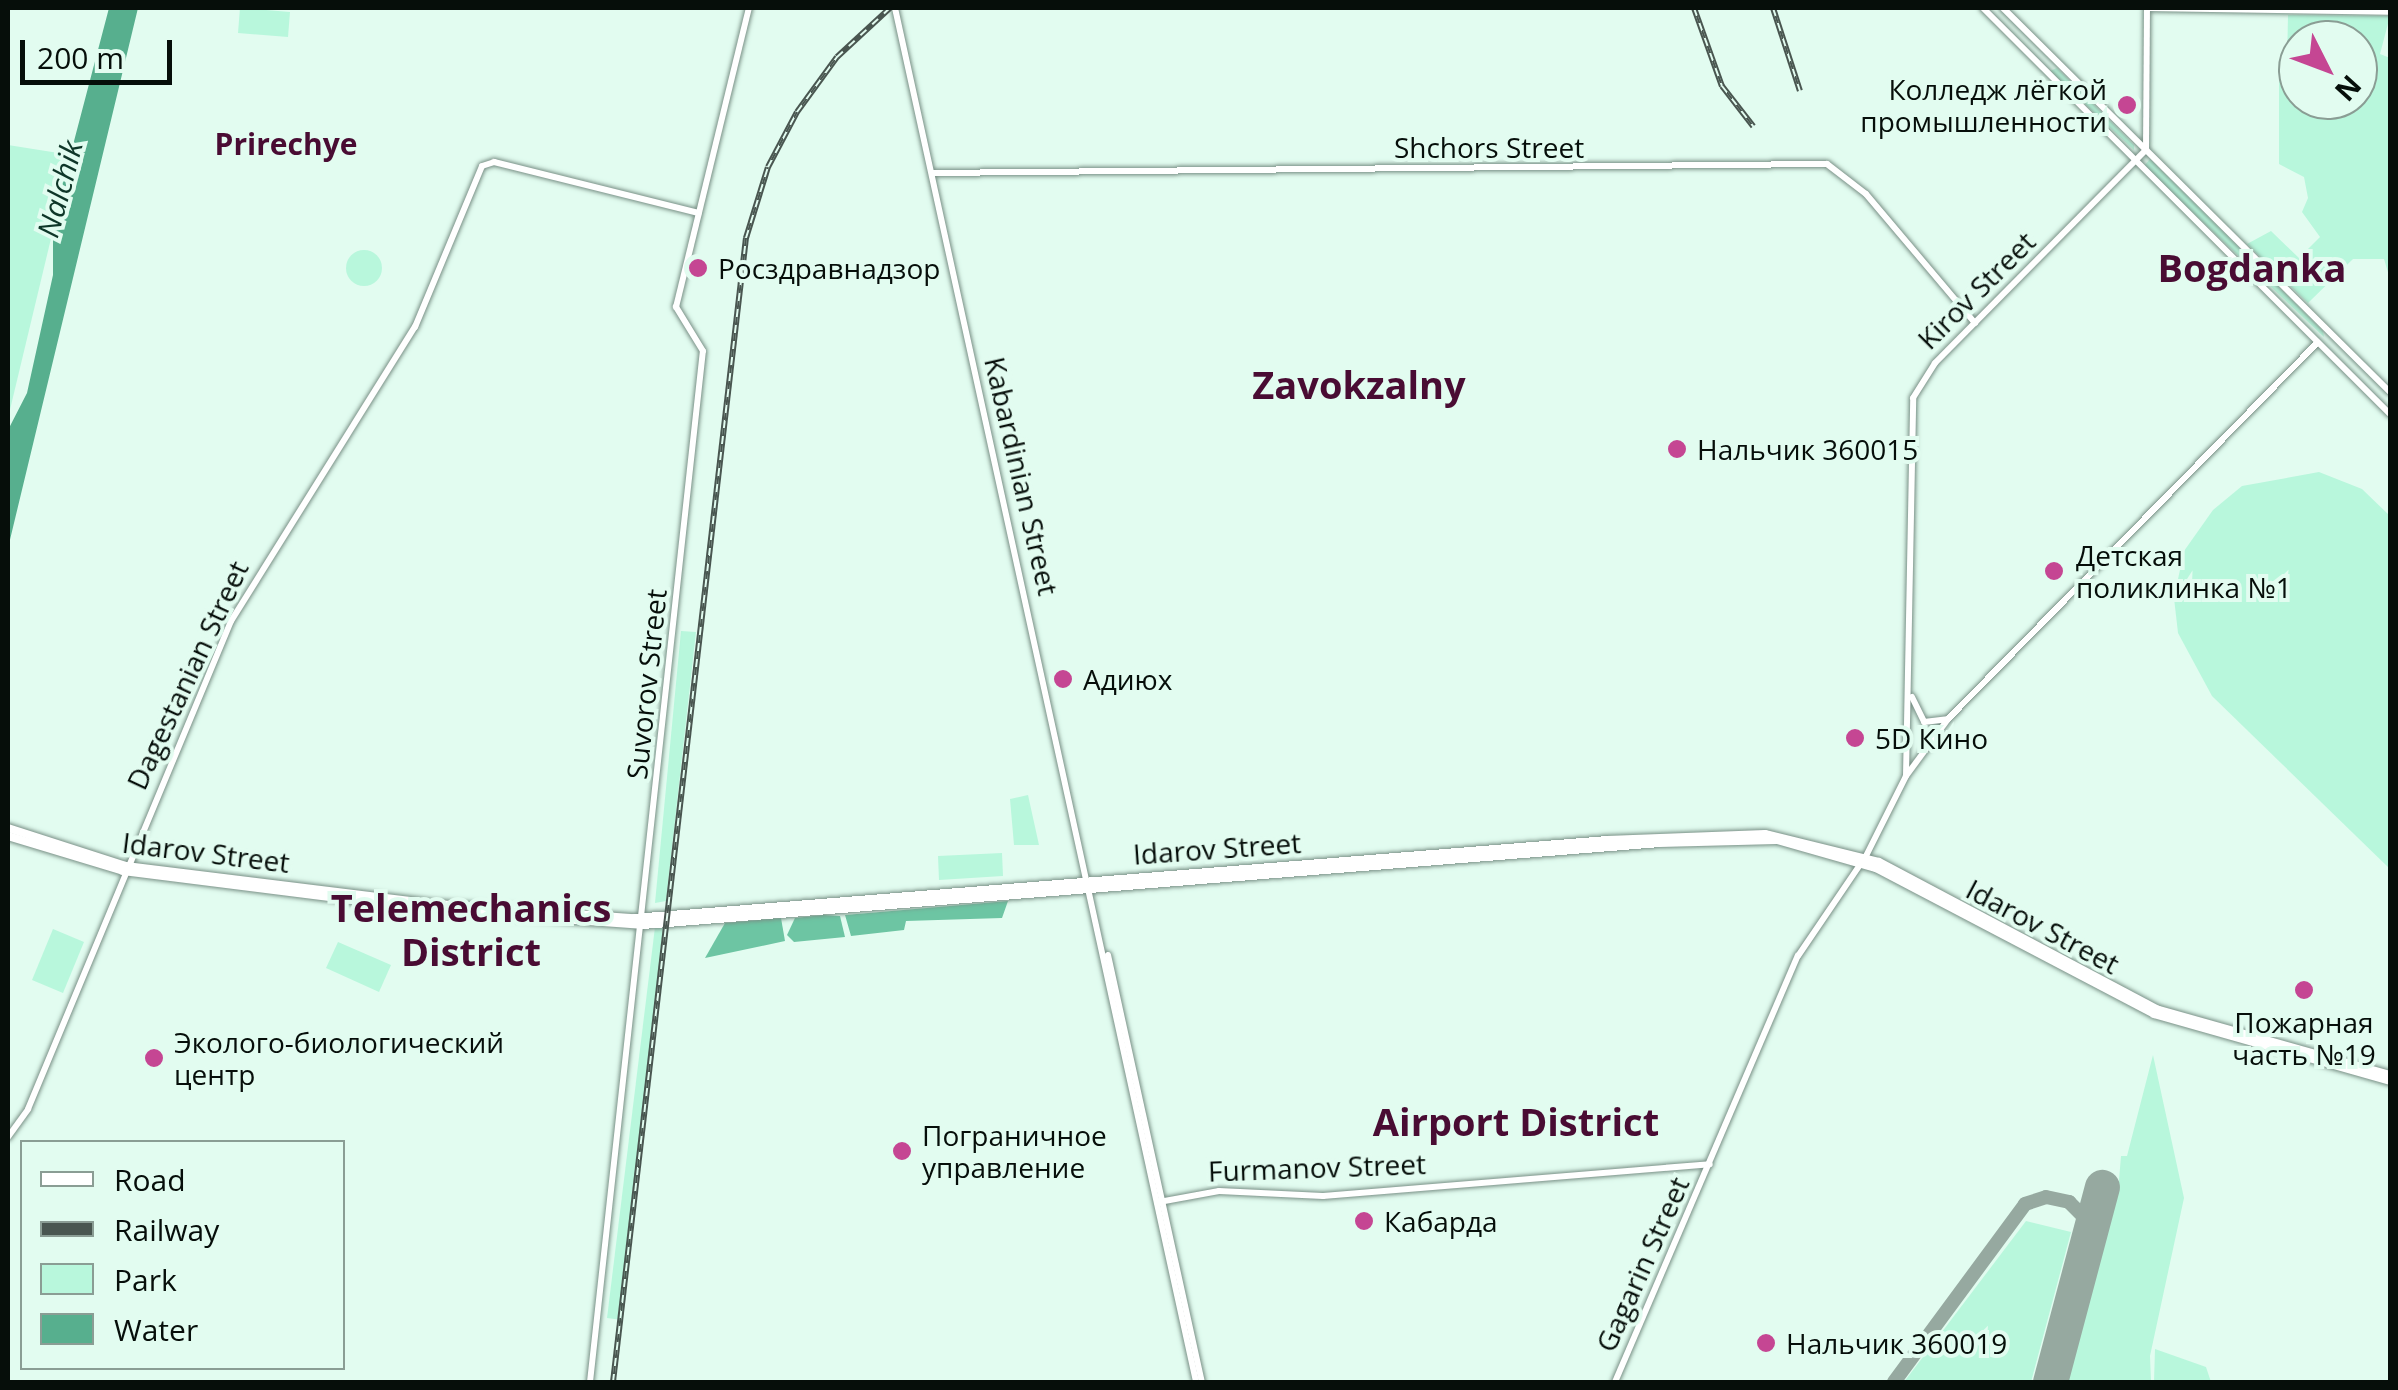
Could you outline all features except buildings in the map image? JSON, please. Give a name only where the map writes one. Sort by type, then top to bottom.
[{"type":"main road","name":"Idarov Street","points":[[8,832],[124,868],[455,906],[644,921],[1661,836],[1718,833],[1796,838],[1864,859],[2144,1010],[2390,1078]]},
{"type":"main road","name":"Idarov Street","points":[[1092,885],[1721,839],[1790,842],[1864,859]]},
{"type":"street","name":"Suvorov Street","points":[[590,1382],[644,921],[703,351],[676,306],[749,8]]},
{"type":"street","name":"Kabardinian Street","points":[[894,8],[1092,885],[1199,1382]]},
{"type":"street","points":[[1983,8],[2390,414]]},
{"type":"street","points":[[2003,8],[2328,336],[2344,345],[2390,392]]},
{"type":"street","points":[[2146,150],[2147,8],[2390,12]]},
{"type":"street","name":"Kirov Street","points":[[1906,776],[1912,697],[1911,406],[1926,374],[2146,150]]},
{"type":"street","name":"Dagestanian Street","points":[[8,1137],[22,1120],[124,868],[231,622],[414,327],[486,163],[699,214]]},
{"type":"street","name":"Shchors Street","points":[[932,173],[1827,164],[1866,194],[1976,322]]},
{"type":"street","points":[[2318,342],[2328,336]]},
{"type":"street","name":"Gagarin Street","points":[[1615,1382],[1798,956],[1864,859],[1906,776],[1948,718],[2318,342]]},
{"type":"street","points":[[1907,742],[1929,744],[1926,723],[1912,697]]},
{"type":"street","points":[[1907,729],[1948,718]]},
{"type":"street","name":"Furmanov Street","points":[[1162,1201],[1219,1191],[1323,1196],[1710,1164]]},
{"type":"green space","points":[[240,8],[290,12],[288,37],[238,33]]},
{"type":"green space","points":[[2288,15],[2390,16],[2380,54],[2390,58],[2390,279],[2384,259],[2353,259],[2308,303],[2247,244],[2271,231],[2299,258],[2320,237],[2302,212],[2308,198],[2304,177],[2279,164],[2279,120],[2378,120],[2378,20],[2288,20]]},
{"type":"green space","points":[[2057,68],[2134,145],[2134,150],[2050,71]]},
{"type":"green space","points":[[8,145],[71,155],[8,418]]},
{"type":"green space","points":[[2150,159],[2323,331],[2324,337],[2144,166]]},
{"type":"green space","points":[[364,250],[377,255],[382,268],[377,281],[364,286],[351,281],[346,268],[351,255]]},
{"type":"green space","points":[[2319,472],[2362,489],[2390,516],[2390,869],[2212,696],[2178,633],[2174,598],[2184,551],[2213,510],[2242,486]]},
{"type":"green space","points":[[681,631],[696,632],[666,901],[655,903]]},
{"type":"green space","points":[[1028,795],[1039,845],[1014,845],[1010,799]]},
{"type":"green space","points":[[1002,853],[1003,876],[939,880],[938,856]]},
{"type":"green space","points":[[655,927],[663,928],[622,1320],[607,1318]]},
{"type":"green space","points":[[53,929],[84,942],[63,993],[32,980]]},
{"type":"green space","points":[[338,942],[391,965],[379,992],[326,968]]},
{"type":"green space","points":[[2153,1055],[2184,1198],[2150,1356],[2151,1382],[2068,1382],[2118,1192],[2121,1156],[2127,1156]]},
{"type":"green space","points":[[2026,1221],[2071,1232],[2031,1382],[1904,1382]]},
{"type":"green space","points":[[2155,1349],[2206,1367],[2211,1382],[2154,1382]]},
{"type":"shaded area","points":[[1008,901],[1002,918],[906,921],[904,930],[851,936],[845,915]]},
{"type":"shaded area","points":[[840,916],[845,937],[794,942],[787,935],[795,918]]},
{"type":"shaded area","points":[[781,918],[785,941],[705,958],[725,923]]},
{"type":"water","points":[[109,8],[138,8],[8,548],[8,430],[27,393],[53,275],[53,221]]},
{"type":"taxiway","points":[[1894,1382],[2025,1204],[2046,1197],[2069,1202],[2086,1219],[2087,1241]]},
{"type":"runway","points":[[2050,1382],[2102,1187]]},
{"type":"railway","points":[[613,1382],[746,238],[768,167],[797,112],[837,57],[890,8]]},
{"type":"railway","points":[[1694,8],[1722,86],[1753,126]]},
{"type":"railway","points":[[1773,8],[1800,91]]},
{"type":"place","name":"Колледж лёгкой промышленности","points":[[2127,105]]},
{"type":"place","name":"Росздравнадзор","points":[[698,268]]},
{"type":"place","name":"Нальчик 360015","points":[[1677,449]]},
{"type":"place","name":"Детская поликлинка №1","points":[[2054,571]]},
{"type":"place","name":"Адиюх","points":[[1063,679]]},
{"type":"place","name":"5D Кино","points":[[1855,738]]},
{"type":"place","name":"Пожарная часть №19","points":[[2304,990]]},
{"type":"place","name":"Эколого-биологический центр","points":[[154,1058]]},
{"type":"place","name":"Пограничное управление","points":[[902,1151]]},
{"type":"place","name":"Кабарда","points":[[1364,1221]]},
{"type":"place","name":"Нальчик 360019","points":[[1766,1343]]},
{"type":"district","name":"Prirechye","points":[[286,144]]},
{"type":"district","name":"Bogdanka","points":[[2252,268]]},
{"type":"district","name":"Zavokzalny","points":[[1359,385]]},
{"type":"district","name":"Telemechanics District","points":[[471,930]]},
{"type":"district","name":"Airport District","points":[[1516,1122]]},
{"type":"water label","name":"Nalchik","points":[[60,189]]}]
